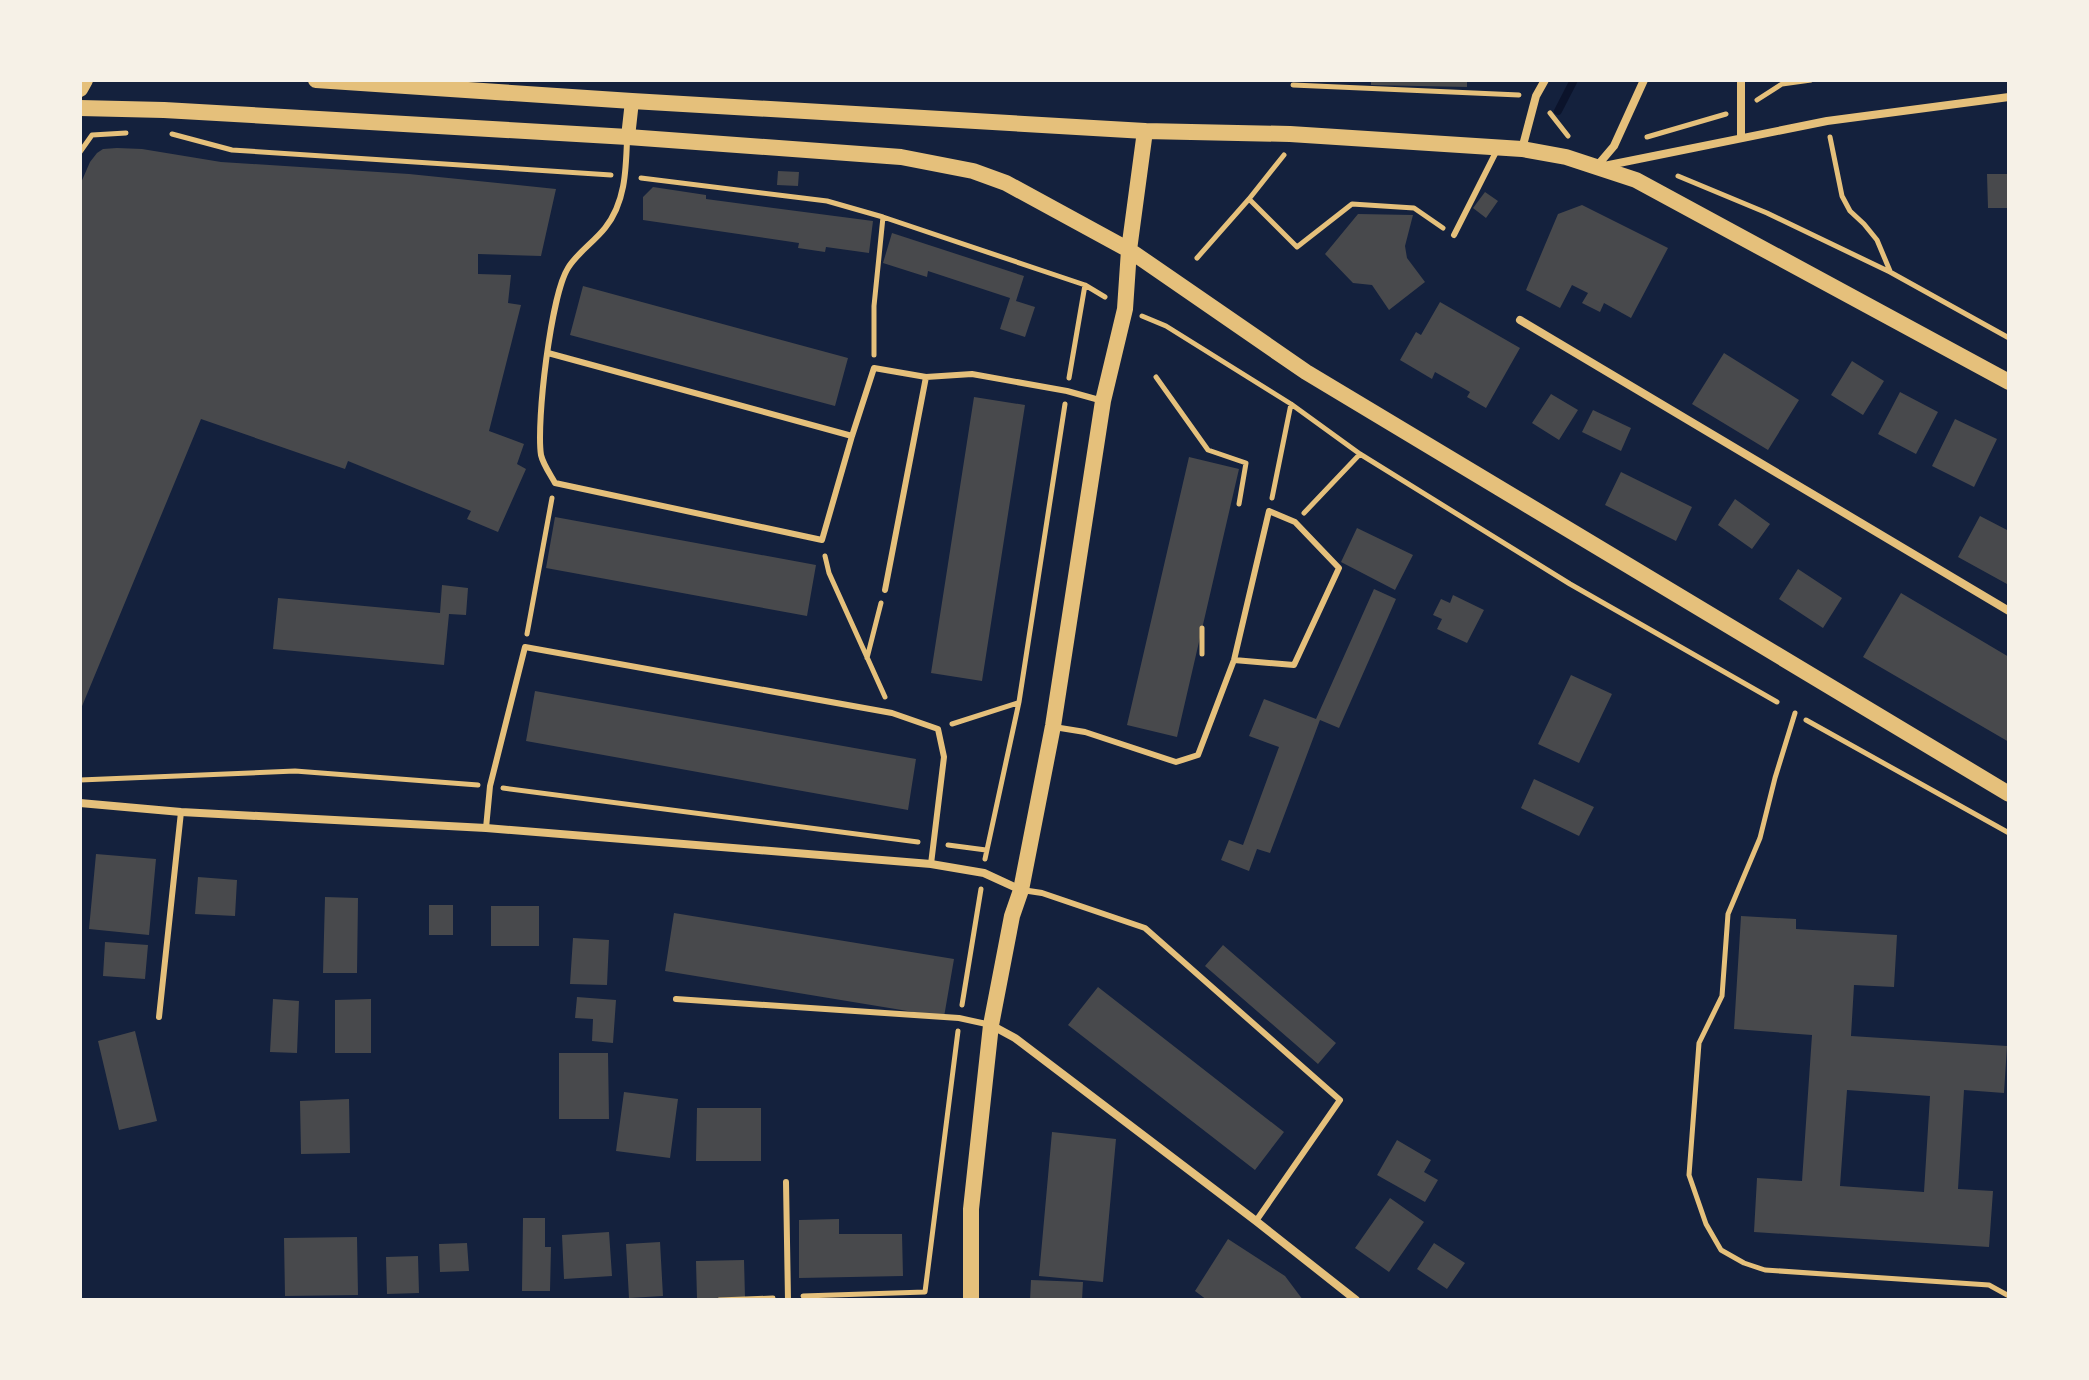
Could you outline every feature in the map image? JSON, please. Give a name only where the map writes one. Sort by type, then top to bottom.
[{"type":"main road","points":[[80,89],[85,80]]},
{"type":"main road","points":[[316,80],[1145,131],[1290,134],[1522,149],[1566,157],[1636,180],[2009,382]]},
{"type":"main road","points":[[80,108],[164,110],[628,137],[901,157],[973,171],[1006,183],[1129,250],[1306,372],[2009,794]]},
{"type":"main road","points":[[971,1300],[971,1209],[991,1025],[1053,726],[1103,401],[1125,309],[1129,250],[1145,131]]},
{"type":"street","points":[[1522,149],[1536,96],[1545,80]]},
{"type":"street","points":[[1596,167],[1614,146],[1644,80]]},
{"type":"street","points":[[1741,80],[1741,137]]},
{"type":"street","points":[[1596,167],[1827,121],[2009,97]]},
{"type":"street","points":[[628,137],[632,101]]},
{"type":"street","points":[[1520,320],[2009,611]]},
{"type":"street","points":[[80,803],[181,812],[486,828],[931,864],[984,873],[1021,890]]},
{"type":"street","points":[[991,1025],[1015,1038],[1356,1300]]},
{"type":"lane","points":[[628,137],[626,176],[616,212],[605,229],[568,268],[558,292],[541,410],[541,458],[555,483],[822,540],[874,368],[926,377],[972,374],[1067,391],[1103,401]]},
{"type":"lane","points":[[1454,235],[1498,148]]},
{"type":"lane","points":[[548,353],[852,436]]},
{"type":"lane","points":[[885,590],[926,377]]},
{"type":"lane","points":[[1053,726],[1085,732],[1176,762],[1198,755],[1234,660],[1269,511],[1295,522],[1339,568],[1294,665],[1234,660]]},
{"type":"lane","points":[[486,828],[490,786],[525,647],[892,713],[938,729],[944,757],[931,864]]},
{"type":"lane","points":[[159,1017],[181,812]]},
{"type":"lane","points":[[1021,890],[1042,893],[1145,928],[1340,1100],[1256,1221]]},
{"type":"lane","points":[[676,999],[959,1018],[991,1025]]},
{"type":"lane","points":[[786,1182],[788,1298]]},
{"type":"path","points":[[1614,146],[1741,110],[1782,84],[1811,80]]},
{"type":"path","points":[[1293,85],[1536,96],[1570,138]]},
{"type":"path","points":[[1827,121],[1842,196],[1850,211],[1877,240],[1890,272]]},
{"type":"path","points":[[162,131],[232,150],[626,176],[827,201],[1085,285],[1125,309],[1166,326],[1291,404],[1360,454],[1570,584],[1777,702]]},
{"type":"path","points":[[80,152],[92,135],[134,133]]},
{"type":"path","points":[[1197,258],[1286,153]]},
{"type":"path","points":[[1725,196],[1890,272],[2009,338]]},
{"type":"path","points":[[1249,199],[1297,247],[1352,204],[1414,208],[1454,235]]},
{"type":"path","points":[[874,368],[874,306],[883,217]]},
{"type":"path","points":[[719,1300],[925,1292],[959,1018],[986,850],[1019,702],[1085,285]]},
{"type":"path","points":[[1156,377],[1208,450],[1246,463],[1239,504]]},
{"type":"path","points":[[1269,511],[1291,404]]},
{"type":"path","points":[[1295,522],[1360,454]]},
{"type":"path","points":[[525,647],[555,483]]},
{"type":"path","points":[[822,540],[829,573],[892,713]]},
{"type":"path","points":[[867,658],[885,590]]},
{"type":"path","points":[[1202,628],[1202,654]]},
{"type":"path","points":[[938,729],[1019,702]]},
{"type":"path","points":[[1795,713],[1760,838],[1728,914],[1722,996],[1699,1043],[1689,1175],[1706,1224],[1721,1250],[1765,1270],[1989,1285],[2009,1296]]},
{"type":"path","points":[[1806,720],[2009,833]]},
{"type":"path","points":[[80,780],[295,771],[490,786],[986,850]]},
{"type":"building","points":[[1371,80],[1467,80],[1467,87],[1371,85]]},
{"type":"building","points":[[117,148],[221,162],[409,174],[556,189],[541,256],[478,254],[478,274],[511,275],[508,303],[521,305],[489,431],[524,444],[517,464],[526,469],[498,532],[467,519],[471,511],[348,461],[345,469],[201,419],[80,711],[80,185],[97,153],[103,149]]},
{"type":"building","points":[[778,171],[799,172],[798,186],[777,185]]},
{"type":"building","points":[[1987,174],[2009,174],[2009,208],[1988,208]]},
{"type":"building","points":[[653,187],[706,195],[706,199],[873,221],[869,253],[826,247],[825,252],[798,248],[799,243],[643,220],[643,197]]},
{"type":"building","points":[[1485,192],[1498,201],[1486,218],[1473,208]]},
{"type":"building","points":[[1582,205],[1668,248],[1631,318],[1604,303],[1600,312],[1582,303],[1588,293],[1572,285],[1560,308],[1526,290],[1558,214]]},
{"type":"building","points":[[1358,214],[1413,215],[1405,246],[1407,258],[1425,282],[1389,310],[1372,285],[1353,283],[1325,254]]},
{"type":"building","points":[[892,233],[1024,276],[1016,301],[1035,307],[1025,337],[1000,329],[1010,298],[928,271],[927,277],[883,263]]},
{"type":"building","points":[[583,286],[848,358],[835,406],[570,335]]},
{"type":"building","points":[[1440,302],[1520,348],[1486,408],[1467,397],[1470,392],[1435,372],[1432,379],[1400,360],[1416,332],[1421,335]]},
{"type":"building","points":[[1724,353],[1799,400],[1768,450],[1692,404]]},
{"type":"building","points":[[1852,361],[1884,381],[1863,415],[1831,395]]},
{"type":"building","points":[[1900,392],[1938,412],[1916,454],[1878,434]]},
{"type":"building","points":[[1551,394],[1578,410],[1559,440],[1532,423]]},
{"type":"building","points":[[974,397],[1025,405],[982,681],[931,673]]},
{"type":"building","points":[[1593,410],[1631,428],[1621,451],[1582,432]]},
{"type":"building","points":[[1955,419],[1997,439],[1974,487],[1932,466]]},
{"type":"building","points":[[1189,457],[1239,469],[1177,737],[1127,725]]},
{"type":"building","points":[[1621,472],[1692,507],[1676,541],[1605,505]]},
{"type":"building","points":[[1735,499],[1770,524],[1752,549],[1718,525]]},
{"type":"building","points":[[1980,516],[2009,531],[2007,584],[1958,557]]},
{"type":"building","points":[[555,517],[816,565],[807,616],[546,568]]},
{"type":"building","points":[[1357,528],[1413,555],[1395,590],[1341,562]]},
{"type":"building","points":[[1798,569],[1842,598],[1823,628],[1779,599]]},
{"type":"building","points":[[442,585],[468,588],[466,615],[449,614],[444,665],[273,649],[278,598],[440,613]]},
{"type":"building","points":[[1374,589],[1396,599],[1339,728],[1320,720],[1270,853],[1257,849],[1249,871],[1221,860],[1229,840],[1243,845],[1279,747],[1249,736],[1264,699],[1316,719]]},
{"type":"building","points":[[1901,593],[2009,657],[2009,742],[1863,657]]},
{"type":"building","points":[[1453,595],[1484,610],[1467,643],[1437,629],[1442,619],[1433,615],[1441,599],[1450,603]]},
{"type":"building","points":[[1571,675],[1612,694],[1579,763],[1538,744]]},
{"type":"building","points":[[535,691],[916,759],[908,810],[526,741]]},
{"type":"building","points":[[1534,779],[1594,807],[1579,836],[1521,808]]},
{"type":"building","points":[[96,854],[156,859],[149,935],[89,929]]},
{"type":"building","points":[[198,877],[237,880],[235,916],[195,914]]},
{"type":"building","points":[[325,897],[358,898],[357,973],[323,973]]},
{"type":"building","points":[[429,905],[453,905],[453,935],[429,935]]},
{"type":"building","points":[[491,906],[539,906],[539,946],[491,946]]},
{"type":"building","points":[[674,913],[954,959],[944,1017],[665,971]]},
{"type":"building","points":[[1741,916],[1796,919],[1796,929],[1897,935],[1894,987],[1854,985],[1851,1036],[2007,1046],[2004,1093],[1964,1090],[1958,1189],[1993,1191],[1989,1247],[1754,1232],[1757,1178],[1802,1181],[1812,1035],[1734,1029]],"holes":[[[1847,1090],[1930,1096],[1924,1192],[1840,1186]]]},
{"type":"building","points":[[573,938],[609,940],[607,985],[570,984]]},
{"type":"building","points":[[105,942],[148,945],[145,979],[103,976]]},
{"type":"building","points":[[1223,945],[1336,1043],[1318,1064],[1205,966]]},
{"type":"building","points":[[1098,987],[1284,1132],[1255,1170],[1068,1025]]},
{"type":"building","points":[[577,997],[616,1000],[613,1043],[592,1041],[593,1019],[575,1018]]},
{"type":"building","points":[[273,999],[299,1001],[297,1053],[270,1052]]},
{"type":"building","points":[[371,999],[371,1053],[335,1053],[335,1000]]},
{"type":"building","points":[[135,1031],[157,1121],[119,1130],[98,1041]]},
{"type":"building","points":[[559,1053],[608,1053],[609,1119],[559,1119]]},
{"type":"building","points":[[624,1092],[678,1099],[670,1158],[616,1151]]},
{"type":"building","points":[[349,1099],[350,1153],[301,1154],[300,1101]]},
{"type":"building","points":[[697,1108],[761,1108],[761,1161],[696,1161]]},
{"type":"building","points":[[1052,1132],[1116,1139],[1103,1282],[1039,1276]]},
{"type":"building","points":[[1397,1140],[1431,1160],[1424,1172],[1438,1180],[1425,1202],[1377,1175]]},
{"type":"building","points":[[1390,1198],[1424,1222],[1389,1272],[1355,1248]]},
{"type":"building","points":[[523,1218],[545,1218],[545,1247],[551,1247],[550,1291],[522,1291]]},
{"type":"building","points":[[839,1219],[839,1234],[902,1234],[903,1276],[799,1278],[799,1220]]},
{"type":"building","points":[[609,1232],[612,1276],[564,1279],[562,1235]]},
{"type":"building","points":[[357,1237],[358,1295],[285,1296],[284,1238]]},
{"type":"building","points":[[1228,1239],[1285,1276],[1303,1300],[1207,1300],[1195,1291]]},
{"type":"building","points":[[660,1242],[663,1296],[629,1298],[626,1244]]},
{"type":"building","points":[[467,1243],[469,1271],[440,1272],[439,1244]]},
{"type":"building","points":[[1434,1243],[1465,1263],[1447,1289],[1417,1269]]},
{"type":"building","points":[[418,1256],[419,1293],[387,1294],[386,1257]]},
{"type":"building","points":[[744,1260],[745,1297],[697,1299],[696,1261]]},
{"type":"building","points":[[1031,1280],[1083,1282],[1082,1300],[1030,1300]]},
{"type":"waterway","points":[[1558,111],[1574,80]]}]
